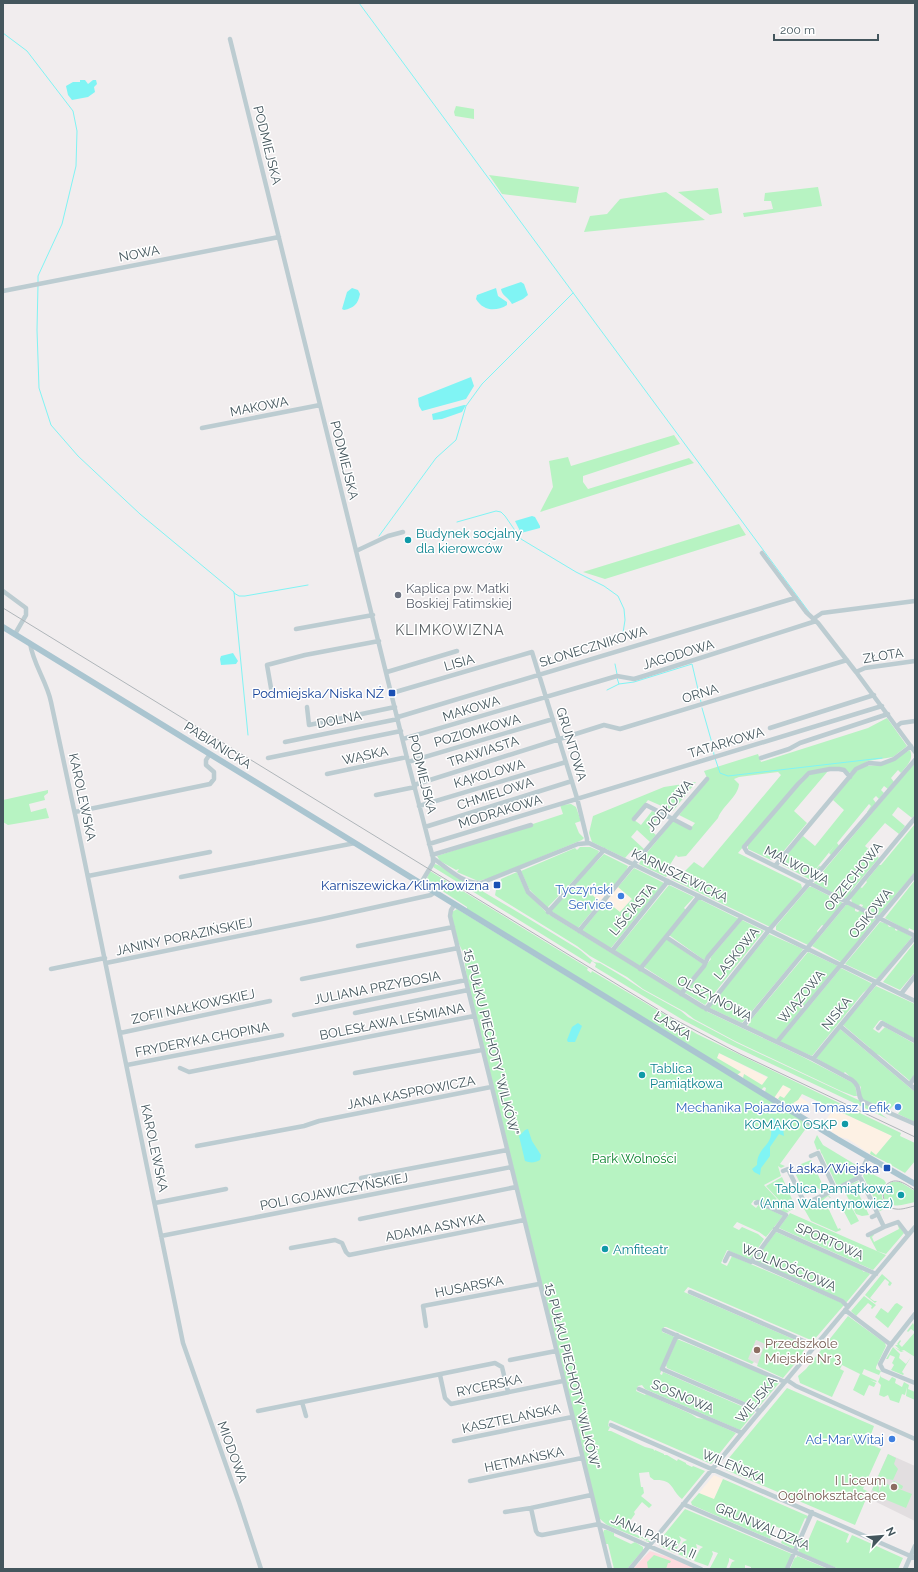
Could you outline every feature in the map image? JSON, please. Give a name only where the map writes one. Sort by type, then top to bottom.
[{"type":"main road","name":"PABIANICKA","points":[[3,627],[421,883]]},
{"type":"main road","name":"ŁASKA","points":[[421,883],[868,1157],[915,1184]]},
{"type":"street","name":"PODMIEJSKA","points":[[230,39],[387,672],[407,760],[433,857]]},
{"type":"street","name":"NOWA","points":[[3,291],[279,237]]},
{"type":"street","name":"MAKOWA","points":[[202,428],[320,405]]},
{"type":"street","points":[[356,551],[388,536],[403,532]]},
{"type":"street","points":[[762,553],[795,598],[815,620],[874,695],[915,752]]},
{"type":"street","points":[[3,591],[24,605],[27,610],[26,615],[15,634]]},
{"type":"street","name":"SŁONECZNIKOWA","points":[[398,718],[539,674],[795,598]]},
{"type":"street","name":"JAGODOWA","points":[[546,697],[617,676],[634,678],[647,675],[815,620],[822,613],[915,601]]},
{"type":"street","points":[[296,630],[373,615]]},
{"type":"street","points":[[271,688],[268,665],[305,655],[379,641]]},
{"type":"street","name":"KAROLEWSKA","points":[[30,643],[49,691],[183,1343]]},
{"type":"street","points":[[387,672],[457,651]]},
{"type":"street","name":"GRUNTOWA","points":[[532,652],[577,798],[587,840],[586,843]]},
{"type":"street","name":"LISIA","points":[[392,693],[532,652]]},
{"type":"street","name":"ORNA","points":[[559,739],[604,725],[615,729],[620,729],[847,660]]},
{"type":"street","name":"ZŁOTA","points":[[856,672],[863,668],[915,662]]},
{"type":"street","points":[[770,728],[874,695]]},
{"type":"street","name":"MAKOWA","points":[[403,740],[546,697]]},
{"type":"street","name":"TATARKOWA","points":[[577,798],[882,706]]},
{"type":"street","points":[[307,707],[309,725],[395,707]]},
{"type":"street","points":[[761,758],[789,749],[800,743],[888,714]]},
{"type":"street","name":"DOLNA","points":[[285,742],[398,718]]},
{"type":"street","name":"POZIOMKOWA","points":[[407,760],[552,719]]},
{"type":"street","points":[[896,726],[901,723],[915,721]]},
{"type":"street","points":[[268,758],[401,731]]},
{"type":"street","name":"TRAWIASTA","points":[[376,795],[414,786],[559,739]]},
{"type":"street","points":[[775,866],[856,769],[869,764],[881,764],[894,759],[911,746]]},
{"type":"street","points":[[75,812],[210,784],[214,774],[213,770],[206,765],[206,760],[210,754]]},
{"type":"street","name":"WĄSKA","points":[[327,774],[407,760]]},
{"type":"street","name":"LASKOWA","points":[[706,1009],[769,930],[915,760]]},
{"type":"street","name":"KĄKOLOWA","points":[[419,806],[566,762]]},
{"type":"street","name":"MALWOWA","points":[[850,777],[844,770],[830,769],[809,773],[744,847],[747,852],[808,884],[915,936]]},
{"type":"street","name":"JODŁOWA","points":[[579,931],[633,864],[707,778]]},
{"type":"street","name":"CHMIELOWA","points":[[425,827],[572,781]]},
{"type":"street","name":"MODRAKOWA","points":[[429,844],[577,798]]},
{"type":"street","points":[[634,819],[646,805],[690,828]]},
{"type":"street","name":"ORZECHOWA","points":[[743,1026],[915,818]]},
{"type":"street","points":[[433,857],[531,825]]},
{"type":"street","points":[[181,877],[355,843]]},
{"type":"street","points":[[433,857],[456,875],[479,884],[578,844],[586,843]]},
{"type":"street","name":"KARNISZEWICKA","points":[[586,843],[604,850],[915,1001]]},
{"type":"street","points":[[548,912],[604,850]]},
{"type":"street","points":[[88,876],[210,852]]},
{"type":"street","points":[[421,883],[433,863],[433,857]]},
{"type":"street","name":"OLSZYNOWA","points":[[518,869],[528,892],[548,912],[706,1009],[813,1059],[856,1083],[859,1088],[859,1096],[862,1100],[915,1124]]},
{"type":"street","name":"OSIKOWA","points":[[842,965],[915,875]]},
{"type":"street","name":"LIŚCIASTA","points":[[612,951],[668,881]]},
{"type":"street","name":"JANINY PORAZIŃSKIEJ","points":[[105,961],[392,904],[431,895],[435,892]]},
{"type":"street","points":[[640,969],[699,896]]},
{"type":"street","name":"15 PUŁKU PIECHOTY \"WILKÓW\"","points":[[455,904],[450,913],[453,927],[539,1284],[610,1569]]},
{"type":"street","points":[[681,994],[708,957],[742,917]]},
{"type":"street","points":[[358,946],[453,927]]},
{"type":"street","name":"NISKA","points":[[813,1059],[915,936]]},
{"type":"street","points":[[666,937],[705,963]]},
{"type":"street","points":[[302,979],[458,948]]},
{"type":"street","points":[[51,969],[105,961]]},
{"type":"street","name":"WIĄZOWA","points":[[777,1042],[842,965]]},
{"type":"street","points":[[900,994],[915,976]]},
{"type":"street","name":"JULIANA PRZYBOSIA","points":[[294,1015],[466,980]]},
{"type":"street","points":[[355,1013],[468,990]]},
{"type":"street","name":"ZOFII NAŁKOWSKIEJ","points":[[120,1032],[270,1000]]},
{"type":"street","name":"BOLESŁAWA LEŚMIANA","points":[[180,1068],[189,1072],[474,1016]]},
{"type":"street","points":[[878,1028],[882,1024],[915,1041]]},
{"type":"street","points":[[840,1026],[915,1088]]},
{"type":"street","name":"FRYDERYKA CHOPINA","points":[[127,1065],[282,1035]]},
{"type":"street","points":[[355,1073],[482,1050]]},
{"type":"street","points":[[910,1084],[915,1077]]},
{"type":"street","name":"JANA KASPROWICZA","points":[[197,1146],[304,1126],[335,1118],[491,1087]]},
{"type":"street","points":[[361,1178],[507,1150]]},
{"type":"street","points":[[812,1156],[818,1153],[835,1189]]},
{"type":"street","points":[[783,1171],[788,1169],[805,1204],[859,1177],[868,1157]]},
{"type":"street","name":"POLI GOJAWICZYŃSKIEJ","points":[[161,1236],[511,1167]]},
{"type":"street","points":[[859,1177],[884,1227]]},
{"type":"street","points":[[360,1219],[516,1187]]},
{"type":"street","points":[[155,1203],[226,1189]]},
{"type":"street","points":[[752,1261],[786,1215],[758,1202],[756,1204]]},
{"type":"street","points":[[872,1217],[878,1214]]},
{"type":"street","name":"ADAMA ASNYKA","points":[[291,1248],[335,1240],[342,1243],[349,1255],[524,1220]]},
{"type":"street","points":[[868,1235],[898,1222],[908,1235]]},
{"type":"street","name":"WIEJSKA","points":[[630,1569],[760,1411],[915,1227]]},
{"type":"street","name":"SPORTOWA","points":[[775,1229],[876,1274]]},
{"type":"street","name":"WOLNOŚCIOWA","points":[[725,1261],[729,1253],[751,1262],[752,1261],[842,1301],[847,1309],[891,1344]]},
{"type":"street","name":"HUSARSKA","points":[[426,1326],[423,1306],[539,1284]]},
{"type":"street","points":[[690,1292],[816,1346]]},
{"type":"street","points":[[915,1314],[891,1344],[880,1363],[883,1370],[915,1383]]},
{"type":"street","points":[[664,1330],[786,1381],[915,1439]]},
{"type":"street","points":[[677,1335],[662,1369],[760,1411]]},
{"type":"street","name":"MIODOWA","points":[[183,1343],[261,1569]]},
{"type":"street","points":[[510,1360],[556,1350]]},
{"type":"street","points":[[258,1411],[495,1363],[502,1367],[508,1392]]},
{"type":"street","name":"RYCERSKA","points":[[440,1375],[445,1398],[451,1404],[563,1381]]},
{"type":"street","name":"SOSNOWA","points":[[639,1389],[742,1433]]},
{"type":"street","points":[[302,1402],[306,1416]]},
{"type":"street","name":"KASZTELAŃSKA","points":[[454,1441],[572,1417]]},
{"type":"street","name":"WILEŃSKA","points":[[611,1425],[913,1557]]},
{"type":"street","name":"HETMAŃSKA","points":[[470,1482],[582,1458]]},
{"type":"street","points":[[505,1512],[591,1495]]},
{"type":"street","name":"GRUNWALDZKA","points":[[683,1504],[834,1569]]},
{"type":"street","points":[[531,1508],[536,1531],[538,1534],[542,1535],[599,1524]]},
{"type":"street","points":[[788,1569],[812,1512]]},
{"type":"street","name":"JANA PAWŁA II","points":[[599,1524],[701,1569]]},
{"type":"street","points":[[905,1569],[913,1557],[915,1546]]},
{"type":"shaded area","points":[[592,883],[606,894],[600,902],[587,890]]},
{"type":"shaded area","points":[[618,887],[632,898],[620,912],[606,901]]},
{"type":"shaded area","points":[[719,1053],[768,1078],[762,1085],[744,1074],[743,1078],[717,1058]]},
{"type":"shaded area","points":[[783,1085],[802,1094],[800,1097],[809,1103],[804,1110],[798,1107],[796,1110],[796,1106],[780,1096],[778,1099],[775,1097]]},
{"type":"shaded area","points":[[834,1109],[892,1136],[875,1157],[848,1139],[840,1137],[822,1125]]},
{"type":"shaded area","name":"Przedszkole Miejskie Nr 3","points":[[756,1340],[766,1344],[758,1364],[747,1359]]},
{"type":"shaded area","name":"I Liceum Ogólnokształcące","points":[[888,1454],[915,1466],[915,1521],[868,1498]]},
{"type":"shaded area","points":[[714,1475],[723,1479],[714,1500],[699,1493]]},
{"type":"shaded area","points":[[650,1551],[671,1558],[697,1569],[633,1569]]},
{"type":"green space","points":[[456,106],[474,109],[474,119],[455,116],[454,112]]},
{"type":"green space","points":[[489,175],[579,187],[576,203],[502,194]]},
{"type":"green space","points":[[818,187],[822,206],[744,217],[743,213],[773,209],[771,201],[764,201],[765,193]]},
{"type":"green space","points":[[718,188],[722,213],[710,215],[678,192]]},
{"type":"green space","points":[[666,192],[705,220],[584,232],[590,216],[607,214],[620,199]]},
{"type":"green space","points":[[674,435],[680,444],[583,476],[583,482],[588,489],[689,458],[694,463],[540,512],[553,487],[549,461],[568,457],[571,466]]},
{"type":"green space","points":[[739,524],[746,535],[605,579],[583,572]]},
{"type":"green space","points":[[887,718],[907,746],[893,757],[868,761],[849,773],[843,769],[810,771],[802,777],[738,853],[801,884],[802,888],[770,927],[671,879],[673,877],[678,879],[694,862],[703,868],[781,775],[778,772],[734,779],[739,784],[738,789],[718,818],[686,856],[678,857],[676,855],[668,868],[662,865],[659,871],[668,875],[666,877],[639,864],[673,821],[690,829],[695,823],[679,815],[708,780],[704,771],[758,754],[761,762],[868,728]]},
{"type":"green space","points":[[910,750],[911,757],[908,765],[901,773],[898,770],[891,778],[894,782],[888,789],[884,786],[881,790],[884,793],[879,799],[876,796],[873,799],[876,803],[868,813],[867,812],[871,806],[869,804],[837,843],[840,847],[832,856],[829,853],[835,845],[811,875],[819,866],[822,867],[811,880],[782,865],[781,861],[803,836],[815,846],[844,810],[833,800],[855,772],[865,766],[881,765]]},
{"type":"green space","points":[[915,762],[915,814],[912,818],[898,807],[892,815],[905,826],[899,834],[885,823],[865,846],[879,858],[851,891],[851,893],[845,899],[814,883],[815,881]]},
{"type":"green space","points":[[828,771],[794,811],[807,823],[777,859],[771,860],[748,849],[748,845],[800,782],[813,773]]},
{"type":"green space","points":[[696,782],[673,811],[648,800],[633,819],[641,825],[652,811],[661,815],[649,829],[656,835],[650,842],[637,830],[631,837],[644,849],[639,855],[632,850],[625,858],[592,842],[589,833],[593,816],[664,787]]},
{"type":"green space","points":[[48,790],[48,793],[44,796],[45,800],[29,804],[31,812],[46,808],[49,818],[8,825],[3,822],[3,800]]},
{"type":"green space","points":[[571,804],[576,807],[581,821],[575,823],[579,833],[584,838],[582,840],[490,878],[478,881],[457,872],[459,869],[456,870],[440,861],[437,856],[563,814],[560,805]]},
{"type":"green space","points":[[915,824],[915,872],[879,915],[876,915],[862,907],[863,905],[860,904],[859,906],[852,903],[851,898],[860,887],[862,888],[879,865],[881,865]]},
{"type":"green space","points":[[580,847],[590,847],[599,851],[597,856],[547,908],[529,889],[521,871],[575,848],[577,850]]},
{"type":"green space","points":[[604,854],[628,866],[626,871],[606,894],[592,883],[587,890],[600,902],[578,928],[551,911],[553,907]]},
{"type":"green space","points":[[435,864],[521,914],[580,950],[594,962],[600,963],[643,990],[681,1011],[688,1017],[737,1043],[882,1111],[881,1114],[888,1119],[727,1043],[683,1020],[595,967],[596,964],[592,961],[590,964],[433,867]]},
{"type":"green space","points":[[634,868],[664,883],[611,948],[582,931],[606,901],[620,912],[632,899],[618,887]]},
{"type":"green space","points":[[430,871],[588,968],[587,970],[591,973],[592,971],[697,1034],[901,1133],[900,1136],[915,1143],[915,1161],[905,1173],[870,1154],[871,1151],[876,1155],[892,1136],[802,1094],[798,1100],[793,1103],[797,1106],[795,1109],[778,1099],[780,1096],[784,1098],[791,1089],[783,1085],[774,1098],[765,1092],[766,1088],[764,1087],[761,1090],[743,1078],[744,1074],[762,1085],[768,1077],[719,1053],[717,1058],[741,1072],[737,1075],[467,909],[467,907],[430,883],[427,878]]},
{"type":"green space","points":[[517,872],[526,892],[548,914],[708,1012],[801,1056],[855,1084],[857,1096],[841,1091],[735,1041],[694,1019],[685,1012],[643,989],[627,977],[590,956],[577,946],[496,896],[496,890],[499,890],[501,879]]},
{"type":"green space","points":[[915,880],[915,931],[909,928],[908,931],[885,918]]},
{"type":"green space","points":[[669,885],[694,897],[684,908],[686,910],[640,966],[615,951]]},
{"type":"green space","points":[[809,887],[812,887],[843,903],[824,926],[822,925],[817,931],[818,933],[808,945],[776,930],[776,926]]},
{"type":"green space","points":[[699,899],[739,919],[704,960],[669,935]]},
{"type":"green space","points":[[846,905],[850,905],[855,908],[855,911],[858,912],[860,910],[875,917],[875,920],[841,962],[812,946]]},
{"type":"green space","name":"Park Wolności","points":[[457,909],[810,1125],[810,1128],[807,1127],[780,1164],[785,1166],[781,1168],[778,1166],[781,1176],[764,1185],[789,1212],[785,1213],[754,1200],[751,1204],[756,1208],[759,1204],[783,1216],[766,1237],[759,1232],[737,1222],[733,1227],[739,1230],[742,1227],[758,1234],[764,1239],[750,1260],[727,1250],[721,1263],[727,1266],[732,1256],[844,1305],[813,1341],[688,1287],[684,1292],[807,1345],[803,1352],[804,1353],[783,1378],[757,1366],[765,1344],[756,1340],[748,1359],[754,1362],[752,1364],[664,1327],[662,1332],[675,1338],[660,1374],[662,1375],[663,1372],[755,1412],[740,1430],[645,1389],[642,1385],[638,1386],[636,1391],[645,1395],[646,1394],[697,1418],[705,1419],[736,1433],[711,1464],[610,1420],[609,1421],[608,1426],[610,1427],[608,1431],[667,1455],[677,1461],[678,1459],[692,1467],[693,1466],[705,1471],[682,1499],[671,1485],[665,1481],[654,1480],[650,1477],[649,1472],[639,1473],[641,1487],[643,1487],[644,1493],[641,1496],[652,1505],[649,1508],[642,1502],[628,1523],[631,1524],[629,1526],[630,1530],[634,1531],[632,1533],[648,1539],[647,1541],[607,1525],[599,1518],[467,978],[463,952],[458,942],[451,914]]},
{"type":"green space","points":[[742,920],[764,931],[705,1005],[684,992]]},
{"type":"green space","points":[[880,922],[886,923],[889,927],[893,926],[895,930],[897,931],[898,929],[912,937],[877,979],[845,964]]},
{"type":"green space","points":[[769,934],[803,949],[742,1023],[710,1008],[711,1005]]},
{"type":"green space","points":[[666,939],[703,964],[681,991],[644,967]]},
{"type":"green space","points":[[915,942],[915,972],[900,990],[883,982]]},
{"type":"green space","points":[[808,952],[838,966],[776,1040],[748,1026],[750,1021]]},
{"type":"green space","points":[[841,968],[871,983],[872,985],[863,993],[812,1056],[781,1043],[780,1041]]},
{"type":"green space","points":[[876,986],[915,1004],[915,1039],[881,1020],[873,1029],[879,1033],[885,1027],[915,1044],[915,1076],[910,1081],[879,1055],[867,1051],[870,1048],[843,1025]]},
{"type":"green space","points":[[840,1029],[915,1092],[915,1122],[898,1114],[900,1111],[893,1106],[889,1110],[863,1100],[860,1095],[861,1087],[845,1072],[843,1074],[816,1058]]},
{"type":"green space","points":[[817,1135],[823,1145],[861,1168],[857,1177],[837,1186],[820,1149],[817,1150],[814,1142]]},
{"type":"green space","points":[[811,1160],[826,1192],[813,1186],[808,1185],[802,1187],[795,1173],[801,1164]]},
{"type":"green space","points":[[863,1169],[884,1180],[886,1183],[882,1190],[882,1198],[888,1207],[878,1212],[880,1210],[863,1176],[865,1171]]},
{"type":"green space","points":[[782,1177],[796,1208],[789,1211],[766,1186]]},
{"type":"green space","points":[[858,1181],[859,1182],[854,1184],[869,1215],[862,1216],[856,1214],[844,1190],[849,1187],[849,1185]]},
{"type":"green space","points":[[892,1182],[900,1182],[915,1191],[915,1202],[901,1205],[889,1204],[884,1198],[884,1191]]},
{"type":"green space","points":[[828,1195],[831,1198],[828,1196],[824,1199],[838,1229],[840,1228],[841,1230],[836,1232],[811,1221],[803,1207],[804,1206],[805,1208],[810,1204],[811,1205],[819,1201],[818,1199]]},
{"type":"green space","points":[[841,1204],[851,1206],[859,1221],[851,1225],[841,1206],[838,1207]]},
{"type":"green space","points":[[790,1213],[886,1255],[873,1270],[779,1228]]},
{"type":"green space","points":[[897,1222],[904,1233],[886,1254],[877,1251],[869,1236],[873,1233],[874,1235],[872,1237],[874,1242],[899,1229]]},
{"type":"green space","points":[[776,1232],[870,1274],[846,1303],[756,1261]]},
{"type":"green space","points":[[882,1274],[892,1283],[890,1286],[888,1285],[889,1282],[885,1279],[870,1298],[877,1301],[875,1303],[865,1295]]},
{"type":"green space","points":[[864,1296],[876,1305],[872,1309],[872,1306],[868,1303],[856,1316],[851,1311]]},
{"type":"green space","points":[[897,1303],[903,1307],[888,1328],[875,1317],[881,1308],[888,1313]]},
{"type":"green space","points":[[848,1316],[885,1343],[886,1346],[876,1367],[876,1369],[881,1371],[879,1375],[864,1369],[862,1374],[877,1381],[870,1380],[876,1383],[874,1387],[869,1385],[864,1396],[853,1390],[860,1374],[842,1365],[840,1369],[844,1371],[832,1397],[800,1383],[798,1376],[806,1369]]},
{"type":"green space","points":[[913,1323],[915,1332],[911,1329],[908,1332],[907,1331]]},
{"type":"green space","points":[[915,1332],[915,1357],[904,1350],[901,1352],[894,1347],[900,1350],[895,1345],[898,1345],[897,1344],[900,1340],[901,1341],[899,1344],[902,1347]]},
{"type":"green space","points":[[677,1339],[770,1377],[769,1378],[779,1383],[758,1408],[667,1368],[666,1365]]},
{"type":"green space","points":[[893,1347],[900,1354],[899,1358],[906,1364],[911,1357],[902,1372],[904,1374],[903,1375],[891,1370],[894,1365],[892,1363],[895,1357],[890,1355],[888,1359],[886,1359]]},
{"type":"green space","points":[[881,1375],[881,1377],[889,1381],[892,1377],[896,1379],[895,1383],[902,1387],[904,1382],[909,1385],[908,1389],[915,1392],[915,1400],[906,1396],[907,1387],[905,1395],[902,1394],[899,1403],[890,1400],[888,1395],[884,1397],[879,1395],[881,1385],[878,1382]]},
{"type":"green space","points":[[787,1388],[874,1426],[868,1443],[881,1449],[863,1489],[869,1492],[855,1525],[726,1470],[724,1464]]},
{"type":"green space","points":[[888,1454],[896,1458],[894,1464],[898,1469],[893,1480],[881,1478],[875,1487],[879,1482],[879,1492],[883,1482],[891,1486],[894,1481],[903,1486],[902,1489],[894,1487],[912,1494],[906,1508],[877,1496],[878,1493],[872,1490]]},
{"type":"green space","points":[[723,1479],[808,1516],[807,1519],[805,1518],[798,1534],[800,1536],[794,1548],[793,1549],[781,1543],[786,1531],[775,1526],[770,1539],[692,1505],[691,1502],[699,1493],[714,1499]]},
{"type":"green space","points":[[685,1509],[792,1554],[785,1569],[751,1569],[751,1567],[745,1565],[745,1569],[729,1569],[732,1562],[735,1561],[729,1558],[726,1569],[710,1568],[718,1553],[712,1551],[713,1554],[708,1566],[694,1561],[700,1549],[703,1547],[696,1544],[697,1548],[691,1560],[678,1554],[683,1542],[687,1540],[679,1536],[681,1540],[675,1553],[660,1546],[659,1541]]},
{"type":"green space","points":[[817,1520],[849,1534],[846,1542],[848,1543],[852,1535],[903,1558],[898,1569],[839,1569],[799,1552],[798,1549],[803,1539],[808,1541]]},
{"type":"green space","points":[[604,1530],[614,1533],[614,1536],[631,1544],[635,1542],[643,1547],[643,1550],[627,1569],[614,1569],[608,1544],[605,1544],[603,1533]]},
{"type":"green space","points":[[654,1555],[671,1561],[668,1563],[666,1569],[648,1569],[647,1562]]},
{"type":"green space","points":[[797,1556],[828,1569],[790,1569],[795,1557],[796,1558]]},
{"type":"water","points":[[80,80],[85,80],[88,84],[93,80],[96,80],[97,84],[94,87],[95,92],[88,97],[72,100],[68,95],[66,86],[73,82],[80,82]]},
{"type":"water","points":[[521,282],[524,284],[528,295],[512,304],[501,289]]},
{"type":"water","points":[[352,288],[358,290],[360,294],[357,303],[344,310],[342,309],[347,292]]},
{"type":"water","points":[[496,288],[498,296],[507,302],[507,305],[498,309],[490,309],[482,306],[476,299],[477,295]]},
{"type":"water","points":[[471,377],[474,386],[466,399],[422,411],[419,406],[418,398]]},
{"type":"water","points":[[466,405],[462,412],[442,419],[433,420],[432,414]]},
{"type":"water","points":[[532,516],[535,517],[540,528],[521,533],[515,521]]},
{"type":"water","points":[[233,653],[238,661],[236,664],[221,665],[221,656]]},
{"type":"water","points":[[578,1023],[582,1026],[575,1042],[568,1042],[567,1040],[572,1027]]},
{"type":"water","points":[[773,1118],[783,1128],[784,1136],[779,1134],[770,1147],[770,1156],[761,1168],[760,1175],[752,1169],[757,1165],[760,1153],[769,1141],[771,1130],[769,1122]]},
{"type":"water","points":[[528,1129],[532,1141],[541,1155],[540,1160],[534,1162],[525,1161],[519,1136]]},
{"type":"waterway","points":[[359,3],[809,612]]},
{"type":"waterway","points":[[3,33],[27,51],[73,111],[77,131],[76,166],[62,224],[38,276],[38,282]]},
{"type":"waterway","points":[[38,285],[37,330],[39,388],[51,425],[78,456],[140,514],[234,592],[248,735]]},
{"type":"waterway","points":[[379,536],[436,458],[456,440],[466,406],[482,384],[573,293]]},
{"type":"waterway","points":[[457,522],[496,511],[501,512],[521,539],[576,572],[604,586],[618,596],[624,609],[625,620],[623,633]]},
{"type":"waterway","points":[[234,593],[239,596],[245,596],[308,585]]},
{"type":"waterway","points":[[615,664],[617,674]]},
{"type":"waterway","points":[[619,684],[634,682],[692,664],[701,702]]},
{"type":"waterway","points":[[607,690],[619,684],[617,678]]},
{"type":"waterway","points":[[702,708],[712,743]]},
{"type":"waterway","points":[[713,748],[714,755]]},
{"type":"waterway","points":[[715,758],[720,773],[728,776],[882,758]]},
{"type":"tram line","points":[[915,1190],[904,1183],[893,1181],[886,1185],[883,1192],[884,1200],[892,1208],[901,1209],[915,1206]]},
{"type":"railway","points":[[3,608],[672,1018],[740,1054],[915,1137]]},
{"type":"place","name":"Budynek socjalny dla kierowców","points":[[408,540]]},
{"type":"place","name":"Kaplica pw. Matki Boskiej Fatimskiej","points":[[398,595]]},
{"type":"place","name":"Podmiejska/Niska NŻ","points":[[392,693]]},
{"type":"place","name":"Karniszewicka/Klimkowizna","points":[[497,885]]},
{"type":"place","name":"Tyczyński Service","points":[[621,896]]},
{"type":"place","name":"Tablica Pamiątkowa","points":[[642,1075]]},
{"type":"place","name":"Mechanika Pojazdowa Tomasz Lefik","points":[[898,1107]]},
{"type":"place","name":"KOMAKO OSKP","points":[[845,1124]]},
{"type":"place","name":"Łaska/Wiejska","points":[[887,1168]]},
{"type":"place","name":"Tablica Pamiątkowa (Anna Walentynowicz)","points":[[901,1195]]},
{"type":"place","name":"Amfiteatr","points":[[605,1249]]},
{"type":"place","name":"Przedszkole Miejskie Nr 3","points":[[757,1350]]},
{"type":"place","name":"Ad-Mar Witaj","points":[[892,1439]]},
{"type":"place","name":"I Liceum Ogólnokształcące","points":[[894,1487]]},
{"type":"district","name":"KLIMKOWIZNA","points":[[450,630]]}]
